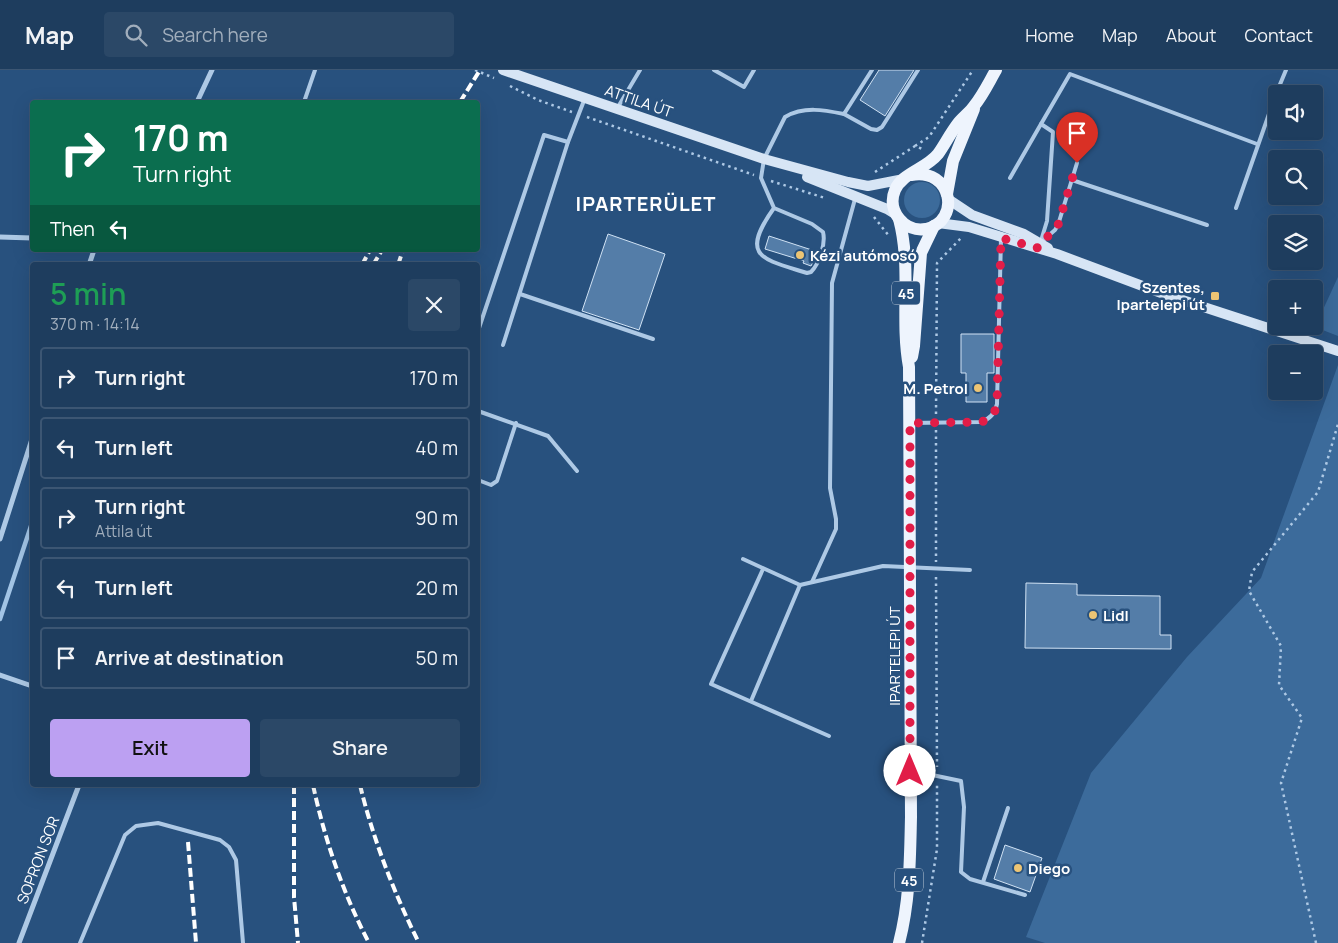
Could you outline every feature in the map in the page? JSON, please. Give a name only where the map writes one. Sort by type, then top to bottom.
[{"type":"main road","name":"ATTILA ÚT","points":[[503,70],[764,159],[856,197],[897,217]]},
{"type":"main road","name":"45","points":[[909,367],[914,346],[921,253],[936,225],[946,212],[953,161],[968,127],[975,105],[992,72]]},
{"type":"main road","name":"45","points":[[909,367],[906,348],[907,263],[903,234],[892,198],[894,191],[908,177],[937,155],[959,122],[975,105]]},
{"type":"main road","name":"ATTILA ÚT","points":[[764,159],[868,186],[908,177]]},
{"type":"main road","points":[[908,177],[926,174],[933,177],[940,181],[948,196],[972,214],[1024,234],[1039,245],[1057,254],[1164,294],[1338,351]]},
{"type":"main road","points":[[897,217],[912,228],[919,229],[936,225],[969,227],[1001,238],[1039,245]]},
{"type":"main road","name":"IPARTELEPI ÚT","points":[[899,943],[907,903],[910,863],[909,367]]},
{"type":"street","points":[[197,100],[212,70]]},
{"type":"street","points":[[0,237],[30,238]]},
{"type":"street","points":[[0,539],[30,445]]},
{"type":"street","points":[[0,675],[30,685]]},
{"type":"street","name":"SOPRON SOR","points":[[19,943],[78,787]]},
{"type":"lane","points":[[305,100],[315,70]]},
{"type":"lane","points":[[617,109],[640,70]]},
{"type":"lane","points":[[714,70],[744,86],[754,70]]},
{"type":"lane","points":[[844,114],[872,70]]},
{"type":"lane","points":[[774,208],[757,238],[758,250],[770,262],[807,273],[811,272],[815,268],[824,243],[823,232],[812,224],[774,208],[761,178],[764,159],[781,123],[790,114],[818,110],[844,114],[871,129],[877,130],[882,127],[918,70]]},
{"type":"lane","points":[[1280,85],[1286,70]]},
{"type":"lane","points":[[1010,178],[1070,74],[1257,144]]},
{"type":"lane","points":[[502,345],[568,142],[585,98]]},
{"type":"lane","points":[[1236,208],[1268,115]]},
{"type":"lane","points":[[1039,245],[1047,221],[1053,132],[1041,124]]},
{"type":"lane","points":[[480,325],[544,135],[568,142]]},
{"type":"lane","points":[[1039,245],[1055,230],[1077,163]]},
{"type":"lane","points":[[1072,180],[1207,225]]},
{"type":"lane","points":[[812,582],[836,529],[830,488],[832,283],[856,197]]},
{"type":"lane","points":[[910,423],[981,422],[988,419],[996,409],[1001,238]]},
{"type":"lane","points":[[520,294],[653,338]]},
{"type":"lane","points":[[480,412],[548,436],[577,471]]},
{"type":"lane","points":[[480,481],[491,485],[497,481],[516,423]]},
{"type":"lane","points":[[742,559],[800,585],[883,566],[970,570]]},
{"type":"lane","points":[[763,569],[711,684],[829,736]]},
{"type":"lane","points":[[751,701],[800,585]]},
{"type":"lane","points":[[910,771],[961,781],[964,807],[961,872],[970,879],[1025,895]]},
{"type":"lane","points":[[983,882],[1008,808]]},
{"type":"lane","points":[[80,943],[125,835],[130,829],[147,823],[171,826],[220,840],[228,847],[236,860],[243,943]]},
{"type":"path","points":[[475,70],[496,79]]},
{"type":"path","points":[[915,146],[930,137],[973,70]]},
{"type":"path","points":[[504,83],[538,100],[826,199]]},
{"type":"path","points":[[922,943],[937,849],[937,263]]},
{"type":"path","points":[[1316,943],[1281,783],[1302,718],[1278,685],[1281,646],[1249,591],[1252,572],[1318,492],[1338,424]]},
{"type":"shaded area","points":[[922,182],[929,183],[935,187],[939,193],[939,207],[935,213],[929,217],[922,218],[915,217],[909,213],[905,207],[904,200],[905,193],[909,187],[915,183]]},
{"type":"shaded area","points":[[1338,277],[1338,336],[1323,330],[1323,310]]},
{"type":"shaded area","points":[[1338,365],[1338,943],[1045,943],[1026,937],[1091,773],[1187,657],[1261,578]]},
{"type":"building","points":[[879,70],[914,70],[885,116],[860,100]]},
{"type":"building","points":[[608,234],[665,254],[639,330],[582,311]]},
{"type":"building","name":"Kézi autómosó","points":[[769,236],[818,252],[811,266],[803,263],[804,261],[765,249]]},
{"type":"building","points":[[961,334],[994,334],[994,373],[987,373],[987,402],[966,402],[966,373],[961,373]]},
{"type":"building","name":"Lidl","points":[[1026,583],[1077,584],[1077,595],[1160,596],[1160,635],[1171,635],[1171,649],[1025,648]]},
{"type":"building","name":"Diego","points":[[1005,845],[1042,858],[1030,892],[994,879]]},
{"type":"waterway","points":[[0,619],[30,529]]},
{"type":"railway","points":[[461,100],[480,70]]},
{"type":"railway","points":[[364,262],[369,252]]},
{"type":"railway","points":[[375,262],[381,252]]},
{"type":"railway","points":[[399,262],[402,252]]},
{"type":"railway","points":[[294,787],[294,897],[298,943]]},
{"type":"railway","points":[[313,787],[323,826],[336,866],[351,905],[369,943]]},
{"type":"railway","points":[[361,787],[385,866],[419,943]]},
{"type":"railway","points":[[188,842],[196,943]]},
{"type":"place","name":"Kézi autómosó","points":[[800,255]]},
{"type":"place","name":"Szentes, Ipartelepi út","points":[[1215,296]]},
{"type":"place","name":"M. Petrol","points":[[978,388]]},
{"type":"place","name":"Lidl","points":[[1093,615]]},
{"type":"place","name":"Diego","points":[[1018,868]]},
{"type":"district","name":"IPARTERÜLET","points":[[646,203]]},
{"type":"route","points":[[910,771],[910,423],[981,422],[988,419],[994,413],[997,404],[1001,238],[1038,248],[1040,242],[1055,230],[1058,225],[1077,163]]}]
